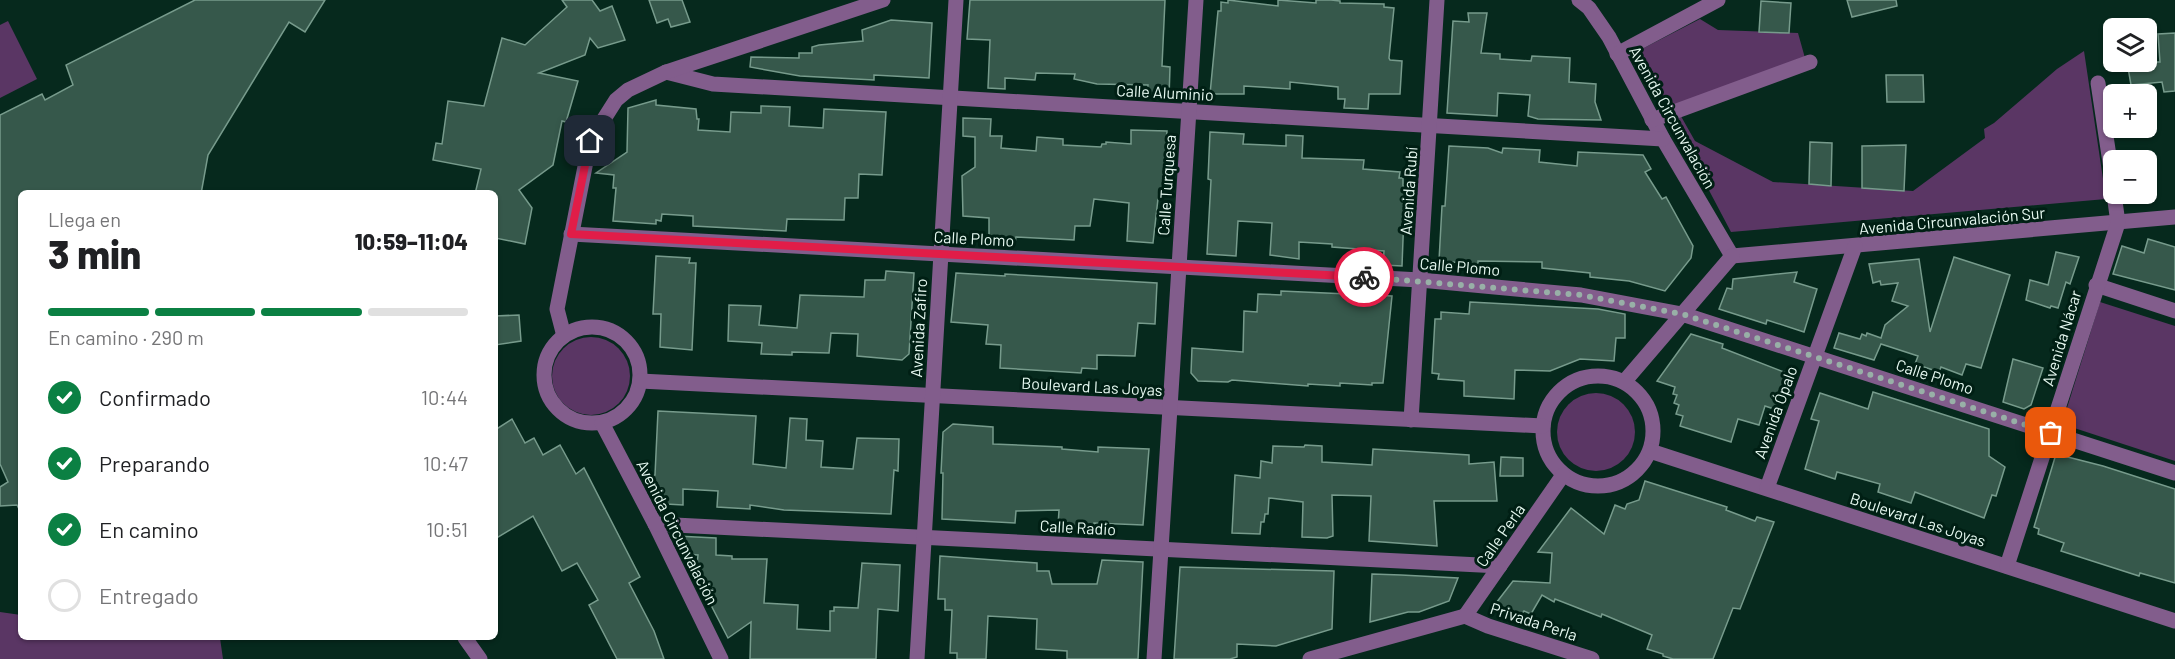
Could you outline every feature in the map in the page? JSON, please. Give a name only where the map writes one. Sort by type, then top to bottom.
[{"type":"street","points":[[564,336],[558,309],[590,141],[616,100],[628,90],[666,72],[883,0]]},
{"type":"street","name":"Avenida Zafiro","points":[[917,659],[956,0]]},
{"type":"street","name":"Calle Turquesa","points":[[1154,659],[1196,0]]},
{"type":"street","name":"Avenida Rubí","points":[[1412,420],[1437,0]]},
{"type":"street","name":"Avenida Circunvalación","points":[[1579,0],[1599,21],[1652,120],[1732,256]]},
{"type":"street","points":[[1617,54],[1718,0]]},
{"type":"street","points":[[1652,120],[1810,62]]},
{"type":"street","name":"Calle Aluminio","points":[[666,72],[713,84],[1663,139]]},
{"type":"street","points":[[2098,84],[2108,150]]},
{"type":"street","points":[[2116,204],[2118,223]]},
{"type":"street","name":"Avenida Circunvalación Sur","points":[[1732,256],[2175,217]]},
{"type":"street","name":"Avenida Nácar","points":[[2007,566],[2096,285],[2118,223]]},
{"type":"street","name":"Calle Plomo","points":[[571,234],[1420,280],[1581,295],[1682,314],[2175,472]]},
{"type":"street","name":"Avenida Ópalo","points":[[1767,489],[1855,246]]},
{"type":"street","points":[[1624,382],[1732,256]]},
{"type":"street","points":[[2096,285],[2175,310]]},
{"type":"street","points":[[594,326],[610,330],[624,338],[634,350],[640,365],[640,381],[636,395],[628,408],[616,417],[602,423],[573,420],[560,412],[551,401],[545,387],[546,358],[564,336],[578,329],[594,326]]},
{"type":"street","points":[[1606,376],[1624,382],[1640,394],[1650,411],[1654,431],[1650,451],[1636,472],[1614,484],[1589,486],[1563,475],[1548,455],[1543,441],[1543,426],[1547,409],[1557,394],[1572,383],[1588,377],[1606,376]]},
{"type":"street","name":"Boulevard Las Joyas","points":[[640,381],[1543,426]]},
{"type":"street","name":"Avenida Circunvalación","points":[[602,423],[655,524],[721,659]]},
{"type":"street","name":"Boulevard Las Joyas","points":[[1650,451],[2175,621]]},
{"type":"street","name":"Calle Perla","points":[[1466,616],[1563,475]]},
{"type":"street","name":"Calle Radio","points":[[655,524],[1500,566]]},
{"type":"street","points":[[1310,659],[1466,616]]},
{"type":"street","name":"Privada Perla","points":[[1466,616],[1488,626],[1592,659]]},
{"type":"street","points":[[466,640],[480,659]]},
{"type":"shaded area","points":[[1700,19],[1718,30],[1798,33],[1805,58],[1678,111],[1695,141],[1773,182],[1913,191],[1985,138],[1984,129],[2057,69],[2084,51],[2103,179],[2103,199],[1731,232],[1636,52]]},
{"type":"shaded area","points":[[8,21],[37,79],[0,98],[0,25]]},
{"type":"shaded area","points":[[2100,302],[2175,326],[2175,461],[2062,424]]},
{"type":"shaded area","points":[[591,337],[606,340],[618,349],[627,361],[630,376],[627,391],[618,403],[606,412],[591,415],[576,412],[564,403],[555,391],[552,376],[555,361],[564,349],[576,340]]},
{"type":"shaded area","points":[[1596,393],[1611,396],[1623,405],[1632,417],[1635,432],[1632,447],[1623,459],[1611,468],[1596,471],[1581,468],[1569,459],[1560,447],[1557,432],[1560,417],[1569,405],[1581,396]]},
{"type":"shaded area","points":[[0,612],[18,615],[18,640],[220,640],[223,659],[0,659]]},
{"type":"building","points":[[195,0],[325,0],[305,32],[289,22],[208,155],[202,190],[18,190],[18,507],[17,505],[0,506],[0,487],[8,482],[0,464],[0,115],[42,94],[45,100],[73,85],[66,65]]},
{"type":"building","points":[[562,0],[592,0],[600,11],[612,6],[625,40],[598,48],[590,38],[585,55],[539,73],[578,81],[566,122],[562,121],[553,165],[519,190],[532,208],[525,244],[498,239],[498,190],[476,190],[481,169],[433,160],[436,143],[442,144],[448,101],[484,106],[502,38],[525,45],[567,7]]},
{"type":"building","points":[[649,0],[682,0],[690,22],[671,27],[668,19],[657,23]]},
{"type":"building","points":[[970,0],[1165,0],[1162,66],[1170,67],[1169,98],[1147,96],[1148,85],[1097,84],[1074,79],[1075,74],[1036,73],[1035,80],[1005,78],[1005,89],[988,88],[990,40],[967,39]]},
{"type":"building","points":[[1228,0],[1278,6],[1278,0],[1316,3],[1316,0],[1331,0],[1340,1],[1340,3],[1384,4],[1384,7],[1394,8],[1389,58],[1402,61],[1400,94],[1369,94],[1368,109],[1344,108],[1345,99],[1338,99],[1338,87],[1290,82],[1290,89],[1244,86],[1244,94],[1210,94],[1218,11],[1221,11],[1221,2],[1228,3]]},
{"type":"building","points":[[1847,0],[1896,0],[1897,6],[1852,17]]},
{"type":"building","points":[[1761,1],[1791,3],[1789,33],[1759,32]]},
{"type":"building","points":[[1468,13],[1487,13],[1481,53],[1500,54],[1500,59],[1531,61],[1532,56],[1570,58],[1569,82],[1596,84],[1595,102],[1601,120],[1538,119],[1528,116],[1530,95],[1498,93],[1497,116],[1447,113],[1453,21],[1469,22]]},
{"type":"building","points":[[891,20],[932,23],[929,78],[874,75],[874,80],[800,76],[750,67],[751,57],[799,58],[799,53],[812,53],[812,47],[819,45],[863,41],[862,30]]},
{"type":"building","points":[[2175,33],[2175,91],[2164,92],[2162,82],[2131,84],[2129,72],[2157,72],[2157,62],[2160,62],[2158,34]]},
{"type":"building","points":[[1886,75],[1923,75],[1924,102],[1887,102]]},
{"type":"building","points":[[656,100],[656,105],[696,109],[697,119],[699,119],[698,130],[730,132],[731,112],[761,113],[761,106],[790,107],[789,126],[823,128],[824,109],[886,112],[882,175],[859,174],[858,198],[845,198],[844,220],[787,219],[786,231],[693,226],[693,216],[662,214],[661,221],[656,220],[656,224],[613,221],[616,188],[613,188],[614,175],[596,173],[627,152],[628,108]]},
{"type":"building","points":[[963,118],[991,119],[990,136],[1002,136],[1001,148],[1036,151],[1037,137],[1063,139],[1063,145],[1101,147],[1106,142],[1131,144],[1131,130],[1167,131],[1163,190],[1159,190],[1153,243],[1127,241],[1129,203],[1094,199],[1090,226],[1075,226],[1074,240],[1016,237],[1015,243],[989,242],[989,218],[963,216],[962,176],[975,167],[975,137],[963,136]]},
{"type":"building","points":[[1210,132],[1244,134],[1243,144],[1286,146],[1286,135],[1303,136],[1302,158],[1364,160],[1363,169],[1400,172],[1399,178],[1403,178],[1405,187],[1402,266],[1383,265],[1384,251],[1332,247],[1332,244],[1299,242],[1299,259],[1270,255],[1272,223],[1238,221],[1236,256],[1207,254],[1211,180],[1208,179]]},
{"type":"building","points":[[1810,142],[1832,143],[1831,186],[1809,184]]},
{"type":"building","points":[[1906,145],[1904,191],[1862,188],[1862,146]]},
{"type":"building","points":[[1449,146],[1488,148],[1502,153],[1503,148],[1540,150],[1539,162],[1577,166],[1578,152],[1643,155],[1651,169],[1645,172],[1662,199],[1666,197],[1693,246],[1691,258],[1665,291],[1629,281],[1590,277],[1590,273],[1542,268],[1542,262],[1478,261],[1478,264],[1439,261]]},
{"type":"building","points":[[2148,239],[2175,247],[2175,290],[2113,274],[2122,246],[2144,253]]},
{"type":"building","points":[[2056,252],[2079,257],[2070,284],[2066,282],[2058,308],[2051,306],[2050,308],[2026,300],[2030,280],[2048,285]]},
{"type":"building","points":[[656,256],[690,258],[689,263],[696,263],[692,350],[660,347],[661,314],[653,314]]},
{"type":"building","points":[[1954,257],[2010,275],[1981,368],[1966,364],[1962,375],[1941,367],[1939,372],[1915,364],[1918,356],[1881,344],[1874,360],[1834,348],[1839,333],[1860,339],[1862,334],[1866,336],[1867,333],[1881,338],[1885,325],[1908,306],[1892,301],[1898,283],[1881,285],[1880,281],[1873,283],[1869,264],[1919,259],[1930,332]]},
{"type":"building","points":[[886,271],[914,273],[909,354],[902,360],[857,356],[858,334],[831,333],[829,353],[792,352],[792,355],[761,354],[762,343],[728,341],[729,305],[761,306],[759,325],[797,328],[800,295],[864,297],[865,280],[885,280]]},
{"type":"building","points":[[1797,272],[1794,282],[1817,289],[1804,332],[1767,320],[1766,324],[1719,309],[1727,288],[1732,289],[1733,279]]},
{"type":"building","points":[[956,273],[1157,283],[1155,324],[1138,323],[1135,356],[1097,355],[1097,369],[1082,368],[1081,373],[1000,368],[1001,345],[986,344],[988,325],[951,322]]},
{"type":"building","points":[[1281,291],[1392,296],[1383,383],[1372,383],[1372,385],[1340,383],[1340,386],[1308,384],[1308,386],[1232,380],[1228,382],[1198,381],[1191,373],[1192,348],[1243,352],[1244,311],[1257,312],[1258,294],[1281,295]]},
{"type":"building","points":[[1470,302],[1598,309],[1625,314],[1625,338],[1616,338],[1614,361],[1580,359],[1550,371],[1515,370],[1514,399],[1464,396],[1464,381],[1438,379],[1439,374],[1432,373],[1435,319],[1441,319],[1441,312],[1469,314]]},
{"type":"building","points":[[519,315],[521,341],[498,345],[498,316]]},
{"type":"building","points":[[1691,334],[1723,344],[1722,348],[1789,374],[1777,410],[1765,406],[1759,425],[1738,419],[1731,442],[1680,426],[1683,416],[1676,414],[1679,405],[1674,403],[1677,395],[1673,394],[1675,387],[1657,381]]},
{"type":"building","points":[[2013,359],[2043,368],[2031,405],[2024,409],[2003,402]]},
{"type":"building","points":[[1873,392],[1989,429],[1989,456],[2005,467],[1996,496],[1992,495],[1984,518],[1915,492],[1911,503],[1878,492],[1880,484],[1837,472],[1835,479],[1805,469],[1819,421],[1811,419],[1820,393],[1868,409]]},
{"type":"building","points":[[658,411],[756,416],[753,464],[786,468],[790,418],[807,419],[806,440],[823,441],[821,467],[853,469],[857,438],[899,439],[898,471],[894,470],[891,514],[784,510],[750,505],[750,509],[717,507],[718,491],[683,489],[683,505],[666,504],[651,477],[655,475]]},
{"type":"building","points":[[512,419],[525,443],[534,438],[543,455],[560,445],[576,474],[584,468],[640,577],[629,583],[654,631],[664,659],[617,659],[589,605],[598,600],[577,563],[562,571],[533,516],[498,537],[498,428]]},
{"type":"building","points":[[953,424],[993,427],[993,444],[1062,447],[1062,449],[1098,452],[1098,447],[1149,449],[1143,525],[1094,523],[1094,528],[1058,526],[1059,510],[1016,511],[1015,523],[942,519],[943,432]]},
{"type":"building","points":[[1305,445],[1322,446],[1322,462],[1372,465],[1373,449],[1469,455],[1469,464],[1494,462],[1497,501],[1434,501],[1437,546],[1369,541],[1371,496],[1332,495],[1333,536],[1327,538],[1302,537],[1303,502],[1269,498],[1268,514],[1265,514],[1264,522],[1261,522],[1260,534],[1232,533],[1235,475],[1260,478],[1261,461],[1272,463],[1273,446],[1304,447]]},
{"type":"building","points":[[2056,454],[2175,489],[2175,583],[2140,573],[2139,576],[2061,551],[2064,543],[2038,534],[2039,529],[2034,527]]},
{"type":"building","points":[[1501,457],[1523,458],[1523,476],[1500,476]]},
{"type":"building","points":[[1645,481],[1727,507],[1726,510],[1755,521],[1757,517],[1774,522],[1740,609],[1733,608],[1713,659],[1673,659],[1663,656],[1663,654],[1647,649],[1652,635],[1602,614],[1601,617],[1555,599],[1554,602],[1542,595],[1531,614],[1524,611],[1519,618],[1493,607],[1513,581],[1550,583],[1552,553],[1538,552],[1571,508],[1604,534],[1615,505],[1625,509],[1627,504],[1639,500]]},
{"type":"building","points":[[676,536],[716,538],[716,555],[732,556],[732,559],[767,559],[764,603],[798,605],[797,629],[830,631],[830,611],[834,611],[834,607],[858,608],[862,563],[900,565],[898,611],[878,609],[876,659],[750,659],[751,622],[728,638],[696,576],[698,555],[685,554]]},
{"type":"building","points":[[940,556],[1037,563],[1037,571],[1049,571],[1052,584],[1097,584],[1102,560],[1143,562],[1138,659],[1067,659],[1067,651],[1036,649],[1037,619],[988,616],[986,659],[957,659],[957,653],[950,653],[952,610],[945,610],[945,599],[938,599]]},
{"type":"building","points":[[1180,567],[1334,571],[1332,629],[1276,646],[1237,644],[1237,657],[1230,659],[1174,659]]},
{"type":"building","points":[[1372,574],[1458,578],[1449,601],[1419,612],[1408,612],[1370,622]]},
{"type":"way so far","points":[[1364,277],[1581,295],[1682,314],[2051,433]]},
{"type":"route","points":[[590,141],[571,234],[1364,277]]}]
